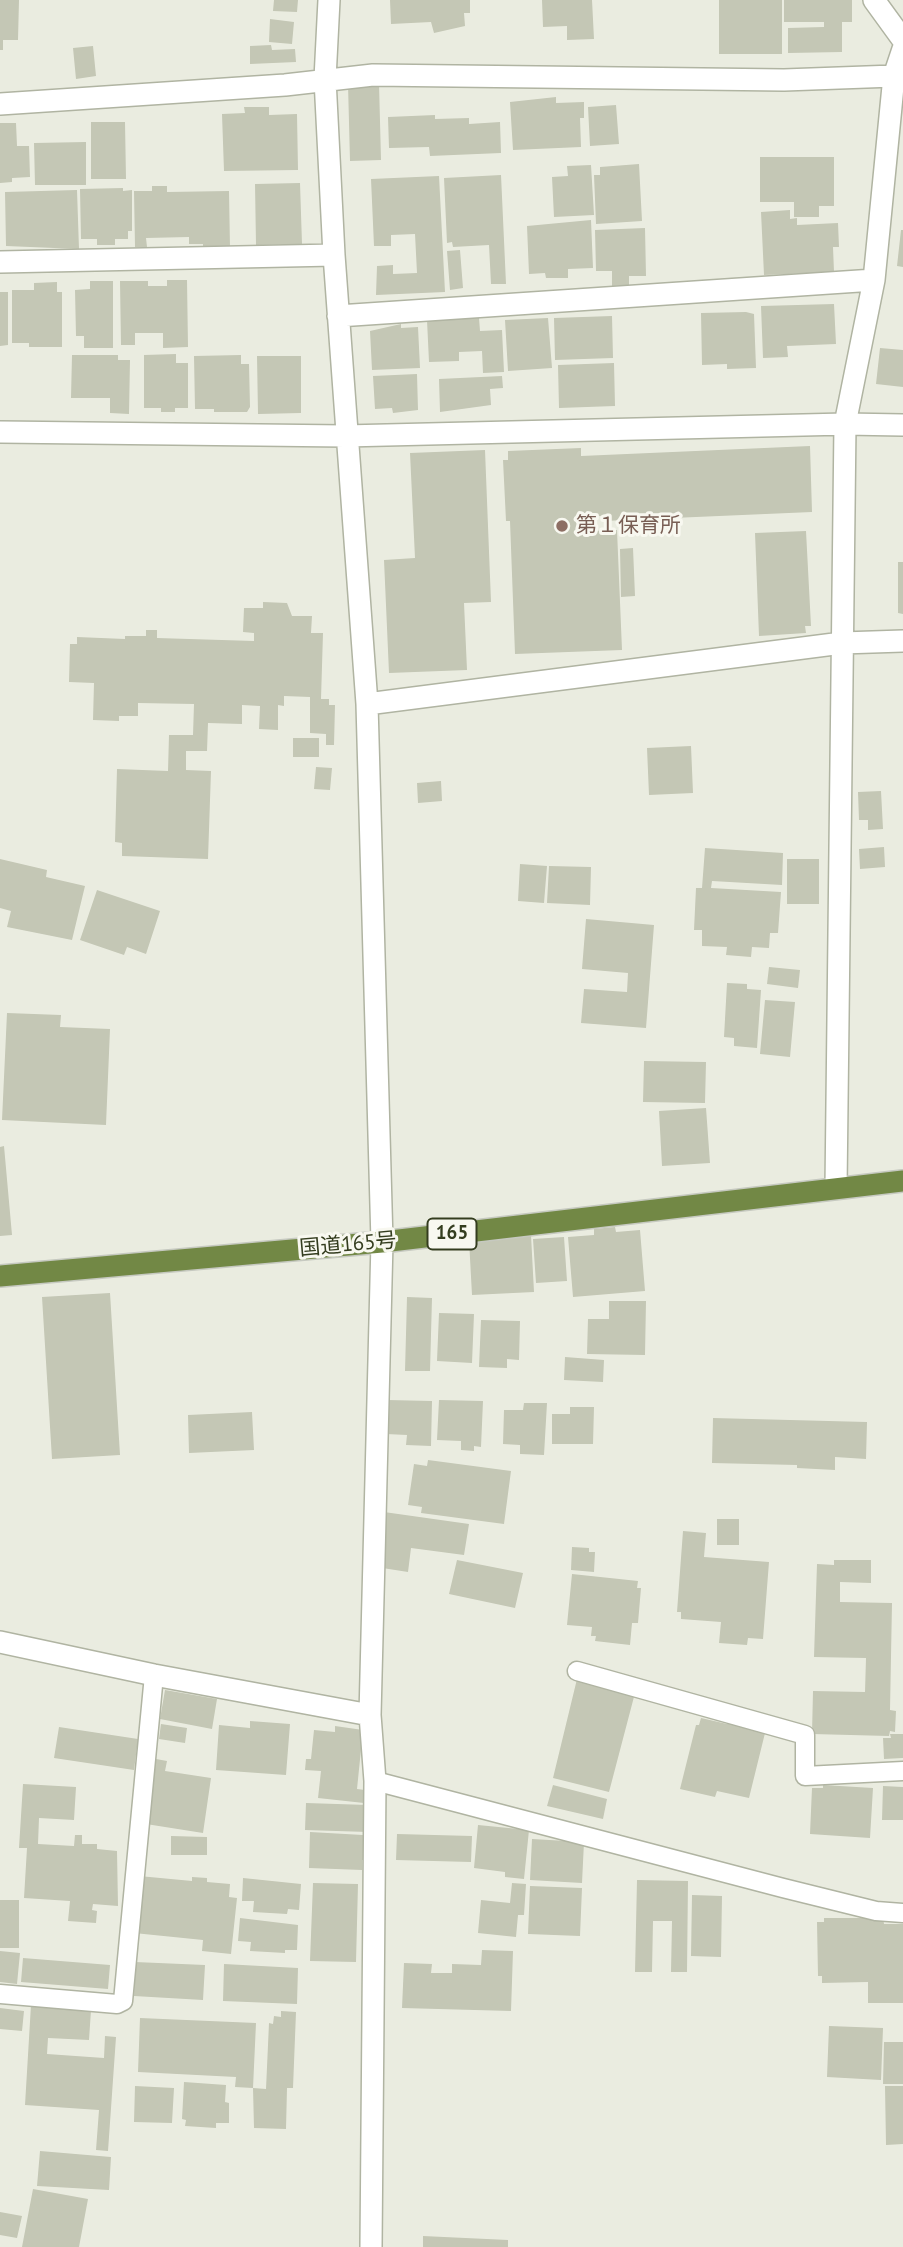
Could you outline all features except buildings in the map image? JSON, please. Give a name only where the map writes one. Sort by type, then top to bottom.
[{"type":"highway","name":"国道165号","points":[[0,1276],[382,1242],[903,1181]]},
{"type":"street","points":[[329,0],[325,79],[334,255],[345,436],[367,704],[382,1242],[370,1715],[375,1781],[371,2247]]},
{"type":"street","points":[[874,0],[903,40]]},
{"type":"street","points":[[836,1188],[845,424],[893,193],[894,76],[903,49]]},
{"type":"street","points":[[0,104],[285,85],[373,75],[784,80],[894,76]]},
{"type":"street","points":[[0,262],[334,255]]},
{"type":"street","points":[[338,316],[874,280]]},
{"type":"street","points":[[0,432],[345,436],[845,424],[903,425]]},
{"type":"street","points":[[367,704],[842,643],[903,641]]},
{"type":"street","points":[[0,1642],[154,1675],[370,1715]]},
{"type":"lane","points":[[577,1671],[805,1735],[805,1776],[903,1771]]},
{"type":"lane","points":[[0,1994],[117,2004],[123,2001],[154,1675]]},
{"type":"lane","points":[[375,1781],[783,1888],[876,1910],[903,1913]]},
{"type":"place","name":"第１保育所","points":[[562,526]]}]
